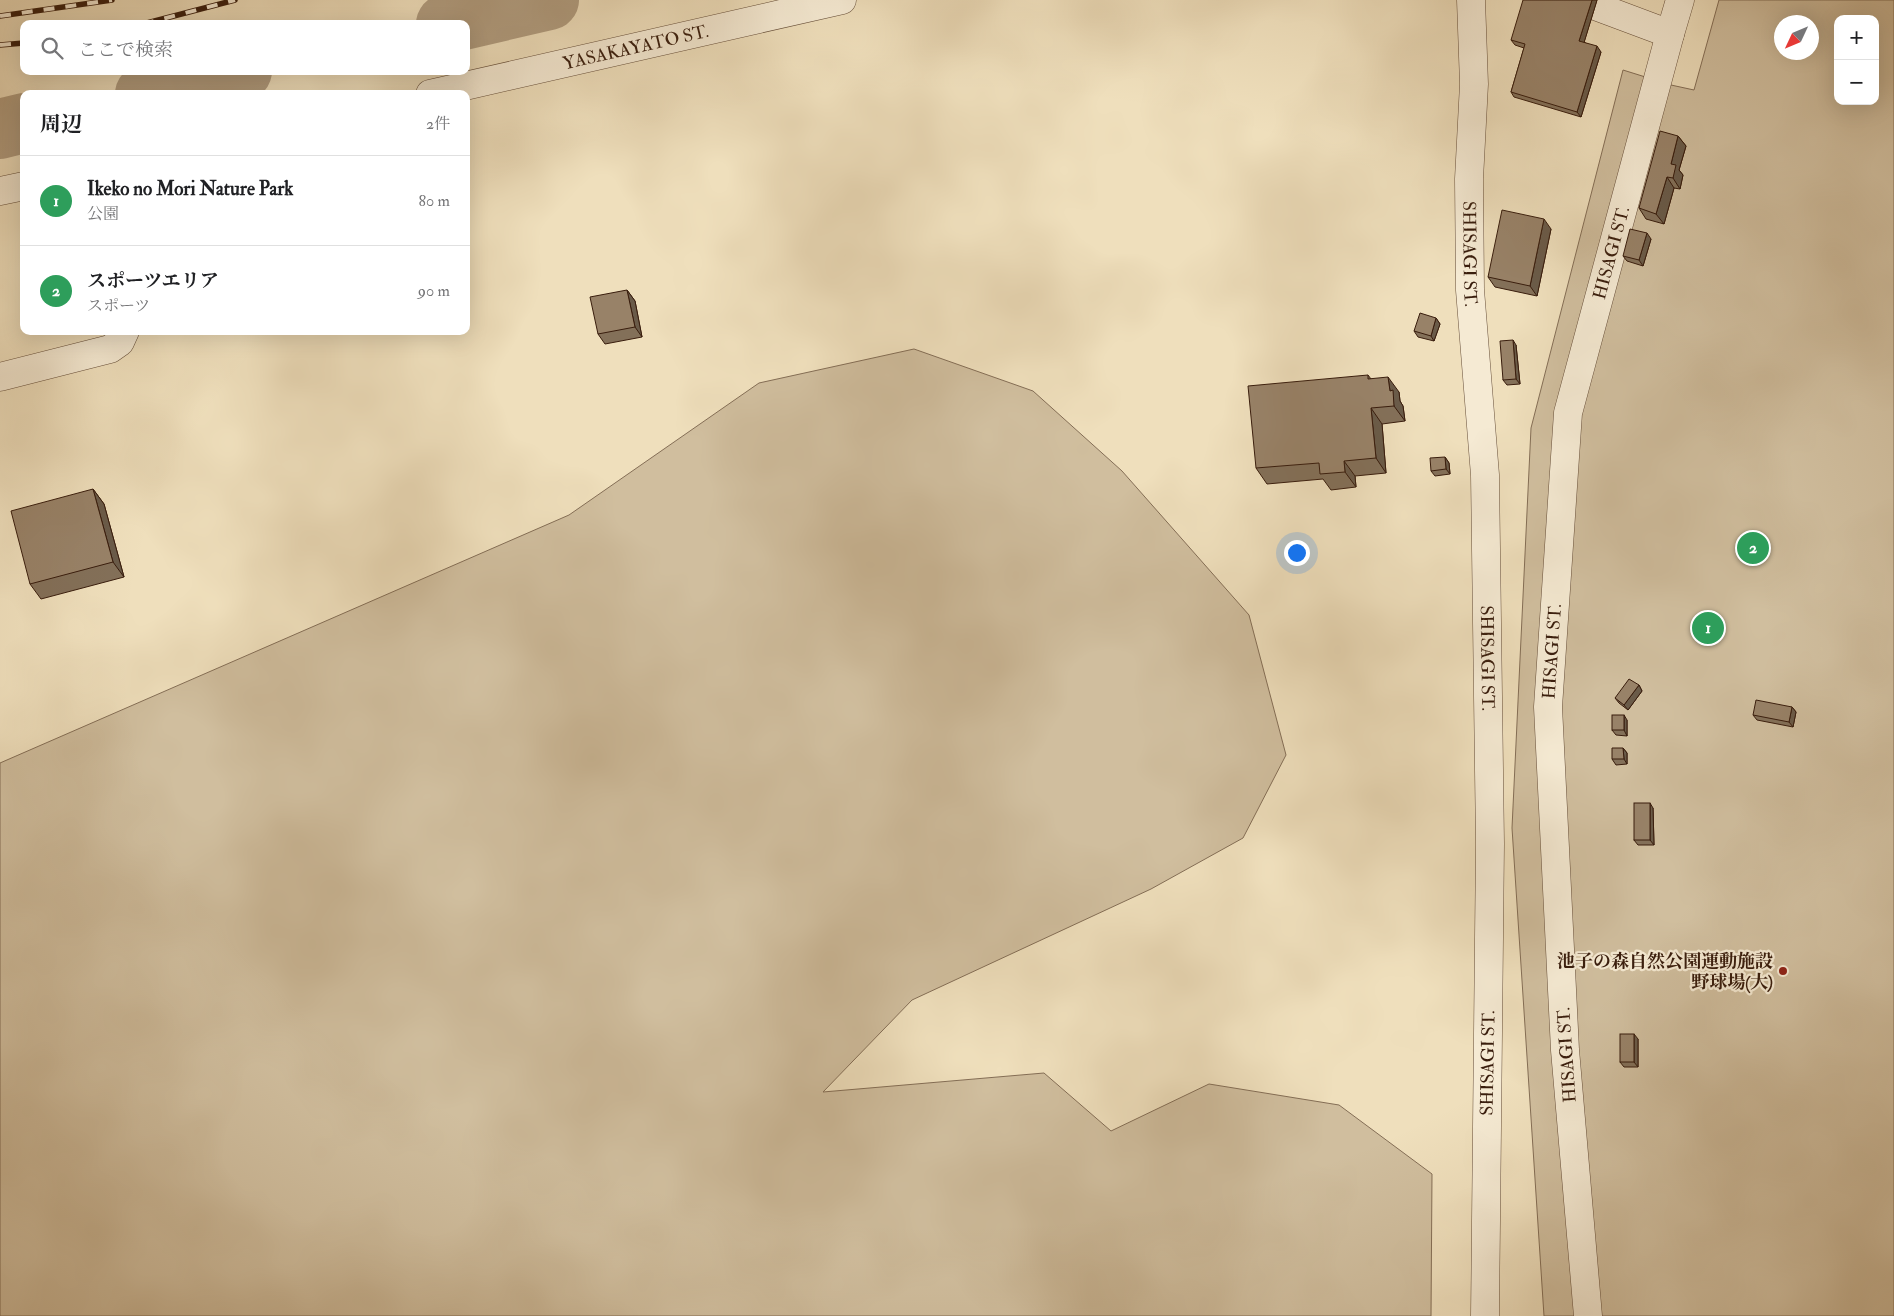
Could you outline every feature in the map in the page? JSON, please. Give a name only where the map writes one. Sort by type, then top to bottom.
[{"type":"lane","name":"YASAKAYATO ST.","points":[[448,90],[842,0]]},
{"type":"lane","name":"SHISAGI ST.","points":[[1471,0],[1474,84],[1469,179],[1470,290],[1484,475],[1490,844],[1485,1316]]},
{"type":"lane","points":[[1579,0],[1670,34]]},
{"type":"lane","name":"HISAGI ST.","points":[[1588,1316],[1565,1050],[1548,707],[1568,413],[1680,0]]},
{"type":"lane","points":[[0,191],[20,187]]},
{"type":"lane","points":[[0,377],[110,349],[120,342],[123,335]]},
{"type":"shaded area","points":[[1719,0],[1894,0],[1894,1316],[1544,1316],[1512,828],[1531,428],[1623,70],[1694,90]]},
{"type":"shaded area","points":[[914,349],[1033,391],[1122,471],[1249,615],[1286,755],[1243,838],[1151,889],[912,1000],[823,1092],[1044,1073],[1111,1131],[1209,1084],[1339,1105],[1432,1174],[1431,1316],[0,1316],[0,763],[569,515],[759,383]]},
{"type":"building","points":[[1523,0],[1592,0],[1579,41],[1597,46],[1577,112],[1511,92],[1525,44],[1511,40]]},
{"type":"building","points":[[1660,131],[1678,136],[1671,164],[1676,165],[1673,178],[1667,177],[1656,214],[1639,208]]},
{"type":"building","points":[[1502,210],[1544,219],[1530,286],[1488,277]]},
{"type":"building","points":[[1630,229],[1647,233],[1639,260],[1623,256]]},
{"type":"building","points":[[627,290],[635,327],[598,334],[590,297]]},
{"type":"building","points":[[1420,313],[1436,318],[1431,336],[1414,331]]},
{"type":"building","points":[[1513,340],[1516,379],[1503,380],[1500,341]]},
{"type":"building","points":[[1368,375],[1368,379],[1388,377],[1390,391],[1393,390],[1394,406],[1371,408],[1376,458],[1344,461],[1345,472],[1320,474],[1319,463],[1256,468],[1248,386]]},
{"type":"building","points":[[1445,457],[1446,469],[1431,471],[1430,458]]},
{"type":"building","points":[[93,489],[113,562],[30,584],[11,511]]},
{"type":"building","points":[[1629,679],[1639,685],[1624,705],[1615,698]]},
{"type":"building","points":[[1756,700],[1792,707],[1789,722],[1753,715]]},
{"type":"building","points":[[1612,715],[1624,715],[1624,730],[1612,730]]},
{"type":"building","points":[[1612,748],[1623,748],[1624,759],[1612,759]]},
{"type":"building","points":[[1634,803],[1650,803],[1650,840],[1634,840]]},
{"type":"building","points":[[1620,1034],[1634,1034],[1634,1062],[1620,1062]]},
{"type":"waterway","points":[[463,20],[549,0]]},
{"type":"waterway","points":[[162,90],[225,75]]},
{"type":"waterway","points":[[0,129],[20,124]]},
{"type":"railway","points":[[0,16],[112,0]]},
{"type":"railway","points":[[158,20],[235,0]]},
{"type":"railway","points":[[0,45],[20,43]]},
{"type":"place","name":"スポーツエリア","points":[[1753,548]]},
{"type":"place","name":"Ikeko no Mori Nature Park","points":[[1708,628]]},
{"type":"place","name":"池子の森自然公園運動施設 野球場(大)","points":[[1783,971]]}]
